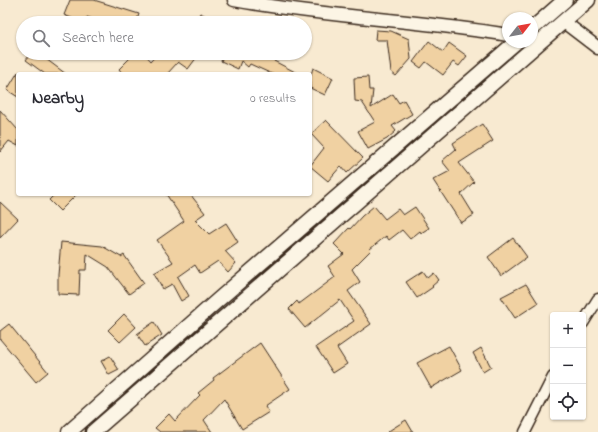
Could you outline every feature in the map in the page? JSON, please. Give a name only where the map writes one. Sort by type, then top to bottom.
[{"type":"main road","points":[[538,24],[565,0]]},
{"type":"main road","points":[[93,432],[225,315],[588,0]]},
{"type":"main road","points":[[69,432],[218,300],[509,48]]},
{"type":"street","points":[[234,0],[288,10],[405,21],[502,34]]},
{"type":"street","points":[[564,22],[598,48]]},
{"type":"street","points":[[586,318],[598,299]]},
{"type":"street","points":[[525,432],[550,383]]},
{"type":"building","points":[[70,0],[94,0],[139,14],[138,16],[64,15]]},
{"type":"building","points":[[200,13],[206,16],[198,16]]},
{"type":"building","points":[[376,30],[391,31],[409,39],[411,59],[396,76],[391,72],[387,40],[375,40]]},
{"type":"building","points":[[429,41],[443,52],[449,43],[467,56],[459,66],[453,62],[443,75],[426,62],[421,68],[413,62]]},
{"type":"building","points":[[26,60],[47,60],[63,72],[42,72]]},
{"type":"building","points":[[128,60],[195,60],[188,69],[178,62],[169,72],[121,72],[119,69]]},
{"type":"building","points":[[274,60],[295,72],[268,72],[250,64],[248,67],[241,61],[238,69],[221,61]]},
{"type":"building","points":[[313,68],[333,78],[325,95],[312,89]]},
{"type":"building","points":[[16,75],[16,96],[7,90]]},
{"type":"building","points":[[368,77],[369,90],[373,90],[371,108],[393,94],[399,103],[404,100],[412,114],[392,126],[396,131],[387,139],[368,149],[358,131],[375,122],[362,102],[355,101],[354,78]]},
{"type":"building","points":[[0,110],[16,128],[16,145],[9,141],[0,152]]},
{"type":"building","points":[[326,120],[363,158],[347,173],[341,166],[328,181],[312,168],[312,163],[324,148],[312,135],[312,133]]},
{"type":"building","points":[[482,124],[493,141],[459,163],[474,182],[461,194],[474,215],[461,223],[433,180],[450,171],[442,161],[456,149],[453,143]]},
{"type":"building","points":[[53,196],[75,196],[60,211],[49,200]]},
{"type":"building","points":[[167,196],[192,196],[205,213],[195,220],[209,234],[226,223],[238,242],[225,251],[236,263],[228,272],[218,261],[200,273],[195,265],[178,277],[189,296],[181,301],[172,284],[163,289],[154,273],[173,262],[157,240],[184,221]]},
{"type":"building","points":[[0,202],[18,219],[0,238]]},
{"type":"building","points":[[374,206],[385,219],[398,209],[403,215],[415,207],[429,228],[421,233],[420,231],[410,239],[402,230],[389,240],[386,236],[370,249],[371,250],[352,269],[360,282],[348,291],[371,324],[337,348],[347,364],[333,373],[316,347],[354,321],[340,300],[305,328],[289,309],[297,301],[299,304],[335,277],[328,266],[344,254],[334,244],[349,228],[350,229]]},
{"type":"building","points":[[513,238],[527,257],[501,276],[488,257]]},
{"type":"building","points":[[61,242],[102,246],[121,257],[124,255],[144,283],[129,294],[108,267],[87,254],[86,270],[80,270],[79,295],[58,294]]},
{"type":"building","points":[[423,271],[428,278],[434,273],[439,280],[432,286],[433,287],[417,298],[406,282]]},
{"type":"building","points":[[526,284],[538,303],[515,318],[501,297]]},
{"type":"building","points":[[124,314],[136,327],[120,342],[108,330]]},
{"type":"building","points":[[154,322],[162,335],[145,346],[137,334]]},
{"type":"building","points":[[9,324],[48,372],[36,382],[0,339],[0,331]]},
{"type":"building","points":[[260,343],[290,389],[265,406],[269,412],[242,429],[224,399],[204,420],[212,432],[160,432],[155,428],[169,414],[175,421],[200,395],[198,393],[214,380],[213,378]]},
{"type":"building","points":[[449,346],[462,370],[431,388],[417,363]]},
{"type":"building","points":[[481,348],[491,367],[483,372],[473,353]]},
{"type":"building","points":[[110,356],[119,370],[109,375],[101,361]]},
{"type":"building","points":[[406,420],[413,432],[387,432]]}]
